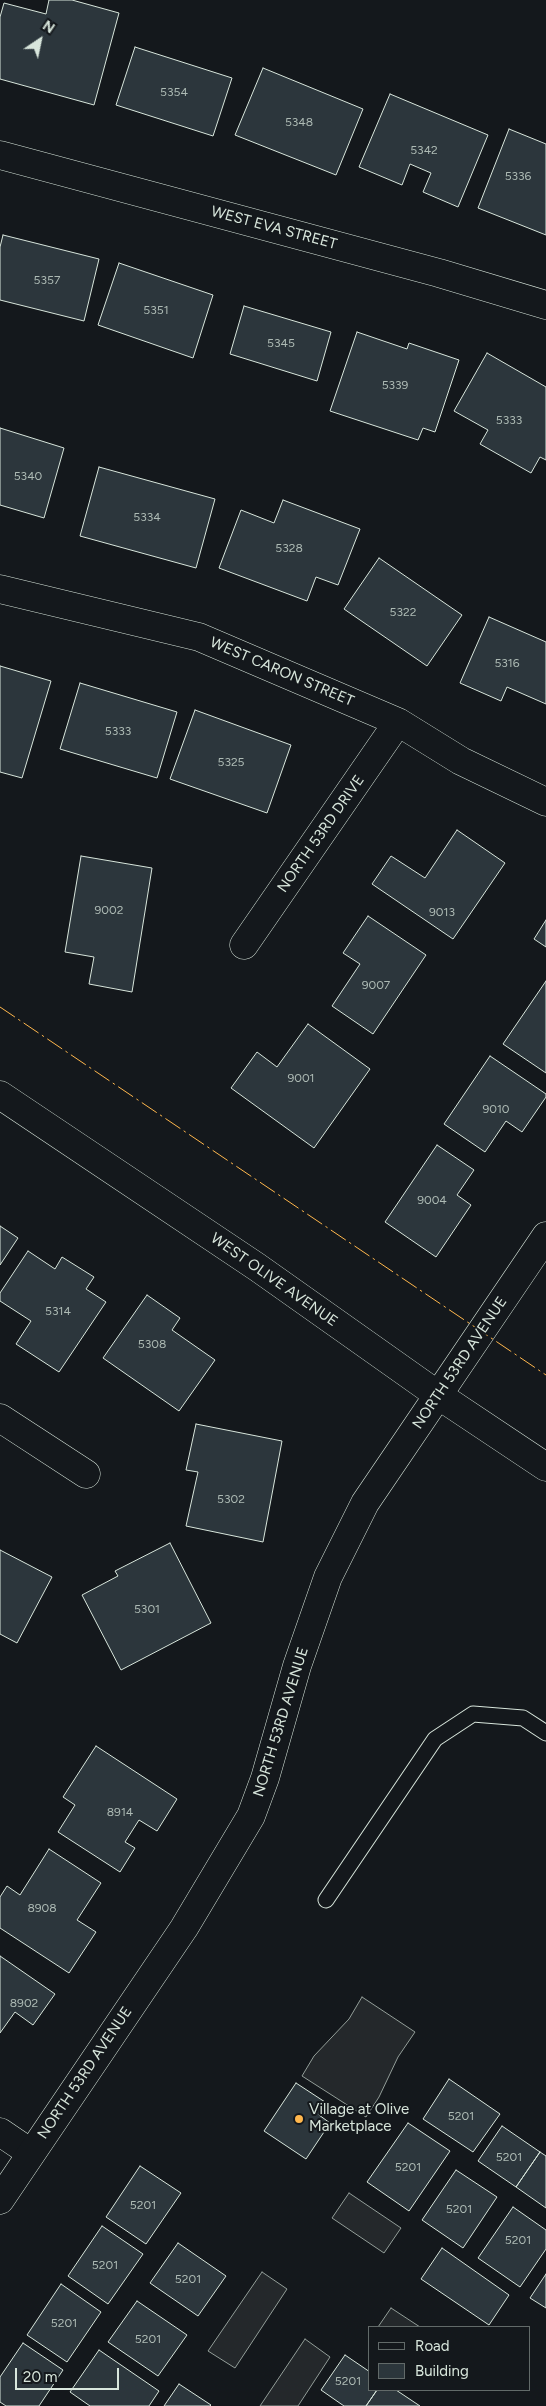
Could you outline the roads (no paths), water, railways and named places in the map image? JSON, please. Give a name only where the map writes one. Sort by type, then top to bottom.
[{"type":"street","name":"WEST EVA STREET","points":[[0,155],[439,272],[546,305]]},
{"type":"street","name":"WEST CARON STREET","points":[[0,589],[199,637],[398,722],[461,761],[546,802]]},
{"type":"street","name":"NORTH 53RD DRIVE","points":[[244,945],[398,722]]},
{"type":"street","name":"WEST OLIVE AVENUE","points":[[0,1095],[257,1267],[438,1395],[546,1467]]},
{"type":"street","name":"NORTH 53RD AVENUE","points":[[0,2200],[184,1928],[251,1816],[265,1778],[297,1666],[328,1577],[365,1503],[546,1236]]},
{"type":"street","points":[[0,1418],[86,1474]]},
{"type":"street","points":[[0,2132],[31,2153]]},
{"type":"lane","points":[[326,1900],[435,1739],[473,1714],[523,1718],[546,1733]]},
{"type":"place","name":"Village at Olive Marketplace","points":[[299,2119]]}]
